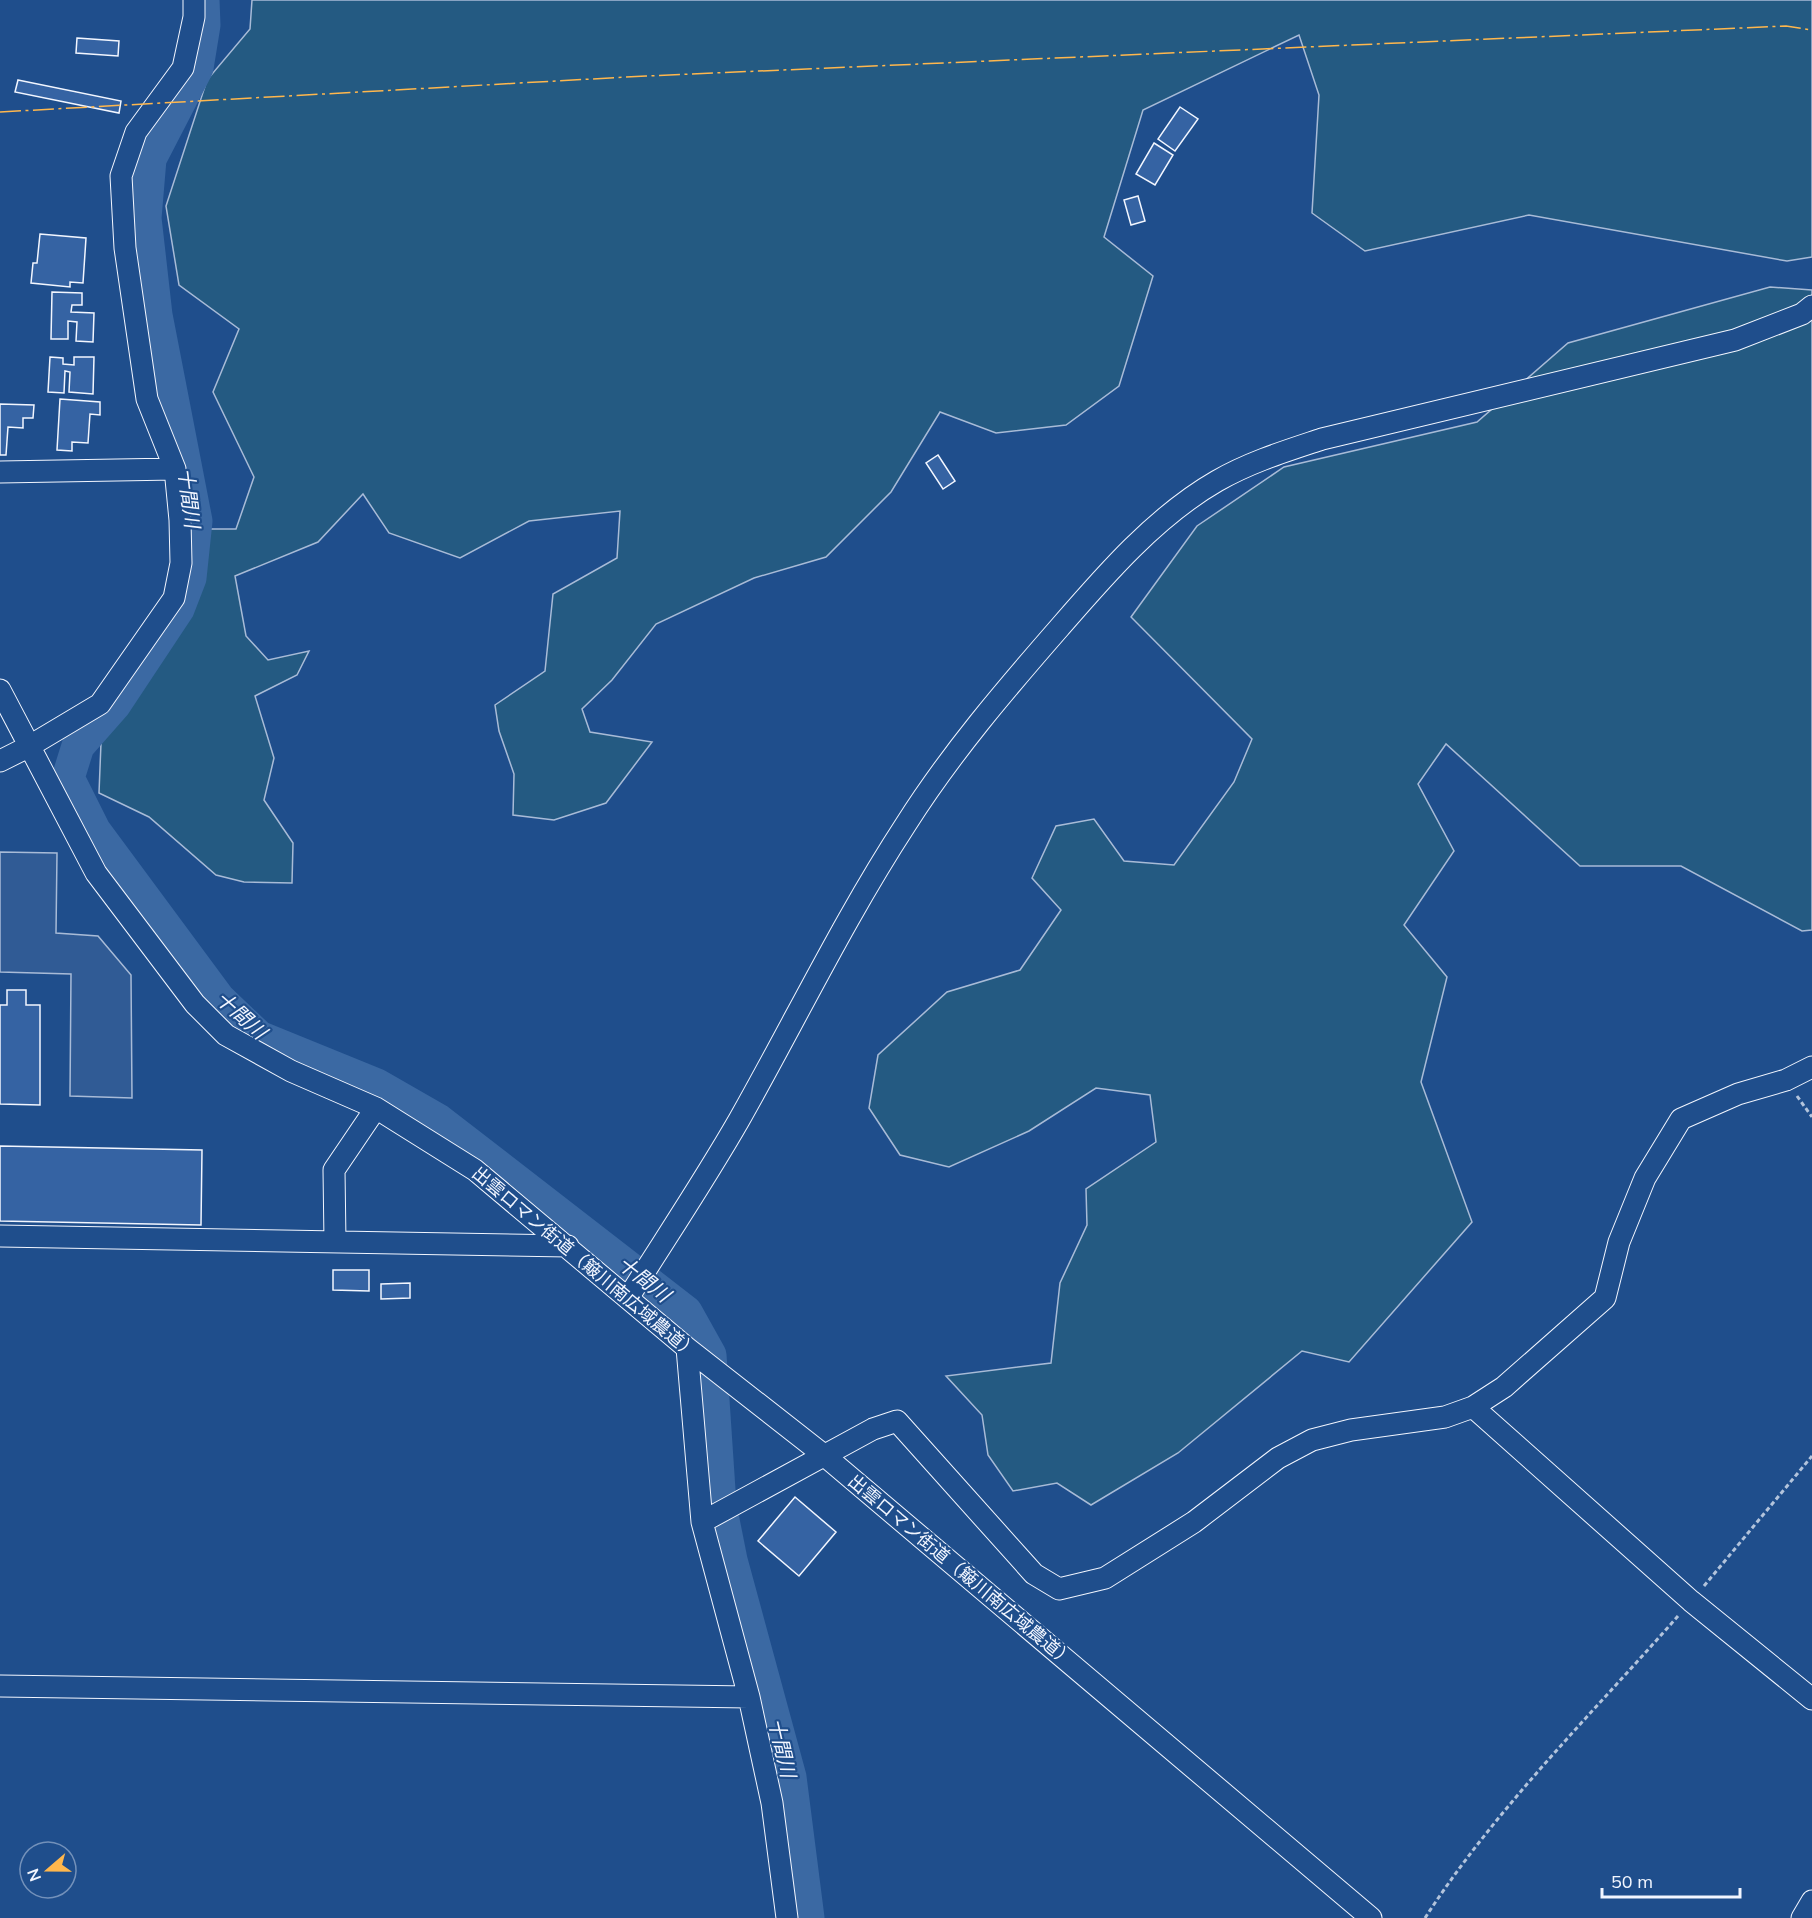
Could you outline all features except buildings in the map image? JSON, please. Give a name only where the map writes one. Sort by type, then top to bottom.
[{"type":"street","points":[[0,761],[100,704],[174,598],[181,563],[175,469],[147,399],[125,248],[121,176],[136,132],[183,68],[194,0]]},
{"type":"street","points":[[628,1298],[738,1122],[854,907],[907,822],[963,742],[1015,679],[1076,608],[1175,510],[1216,481],[1261,460],[1322,438],[1735,340],[1809,313]]},
{"type":"street","points":[[0,472],[175,469]]},
{"type":"street","name":"出雲ロマン街道（簸川南広域農道）","points":[[0,690],[96,873],[195,1004],[226,1035],[291,1071],[376,1108],[475,1170],[687,1348],[825,1456],[1371,1918]]},
{"type":"street","points":[[702,1522],[873,1429],[897,1420],[1034,1574],[1059,1589],[1105,1578],[1194,1522],[1278,1458],[1312,1440],[1351,1430],[1445,1418],[1473,1407],[1504,1387],[1605,1298],[1619,1242],[1641,1189],[1680,1119],[1738,1094],[1786,1080],[1812,1067]]},
{"type":"street","points":[[335,1242],[334,1170],[376,1108]]},
{"type":"street","points":[[0,1236],[568,1246]]},
{"type":"street","points":[[687,1348],[702,1522],[749,1697],[772,1803],[787,1918]]},
{"type":"street","points":[[1473,1407],[1691,1600],[1812,1699]]},
{"type":"street","points":[[0,1686],[749,1697]]},
{"type":"street","points":[[1802,1918],[1812,1901]]},
{"type":"path","points":[[1786,1080],[1812,1117]]},
{"type":"path","points":[[1425,1918],[1446,1885],[1493,1826],[1691,1600],[1812,1456]]},
{"type":"shaded area","points":[[252,0],[1812,0],[1812,257],[1787,261],[1529,215],[1365,251],[1312,213],[1319,95],[1299,35],[1143,110],[1104,237],[1153,276],[1119,386],[1066,425],[996,433],[940,412],[891,492],[826,557],[754,578],[656,624],[612,680],[582,709],[590,732],[652,742],[606,803],[554,820],[513,815],[514,774],[499,731],[495,705],[545,671],[553,594],[617,558],[620,511],[529,521],[460,558],[389,533],[363,494],[318,542],[235,576],[246,636],[268,660],[309,651],[297,675],[255,696],[274,758],[264,800],[293,843],[292,883],[244,882],[216,875],[149,817],[99,793],[101,743],[191,603],[204,529],[236,529],[254,477],[213,392],[239,329],[179,285],[166,206],[207,80],[250,29]]},
{"type":"shaded area","points":[[1770,287],[1812,290],[1812,930],[1802,931],[1681,866],[1580,866],[1446,744],[1418,784],[1454,851],[1404,925],[1447,977],[1421,1082],[1472,1222],[1349,1362],[1302,1351],[1178,1453],[1091,1505],[1057,1483],[1013,1491],[988,1455],[982,1415],[946,1376],[1051,1363],[1060,1283],[1087,1225],[1086,1189],[1156,1142],[1150,1095],[1096,1088],[1029,1131],[949,1167],[900,1155],[869,1108],[878,1055],[947,992],[1020,970],[1061,910],[1032,878],[1056,826],[1094,819],[1124,861],[1174,865],[1234,782],[1252,739],[1131,617],[1197,526],[1284,467],[1477,422],[1568,343]]},
{"type":"shaded area","points":[[0,852],[57,853],[56,933],[98,936],[131,975],[132,1098],[70,1096],[71,974],[0,972]]},
{"type":"waterway","name":"十間川","points":[[203,0],[204,25],[197,68],[150,159],[145,218],[156,315],[196,521],[190,578],[178,609],[115,704],[78,746],[68,778],[94,830],[219,999],[259,1037],[377,1085],[438,1120],[686,1312],[710,1355],[720,1505],[731,1560],[790,1777],[808,1918]]},
{"type":"power","points":[[0,112],[646,76],[1786,26],[1812,30]]}]
